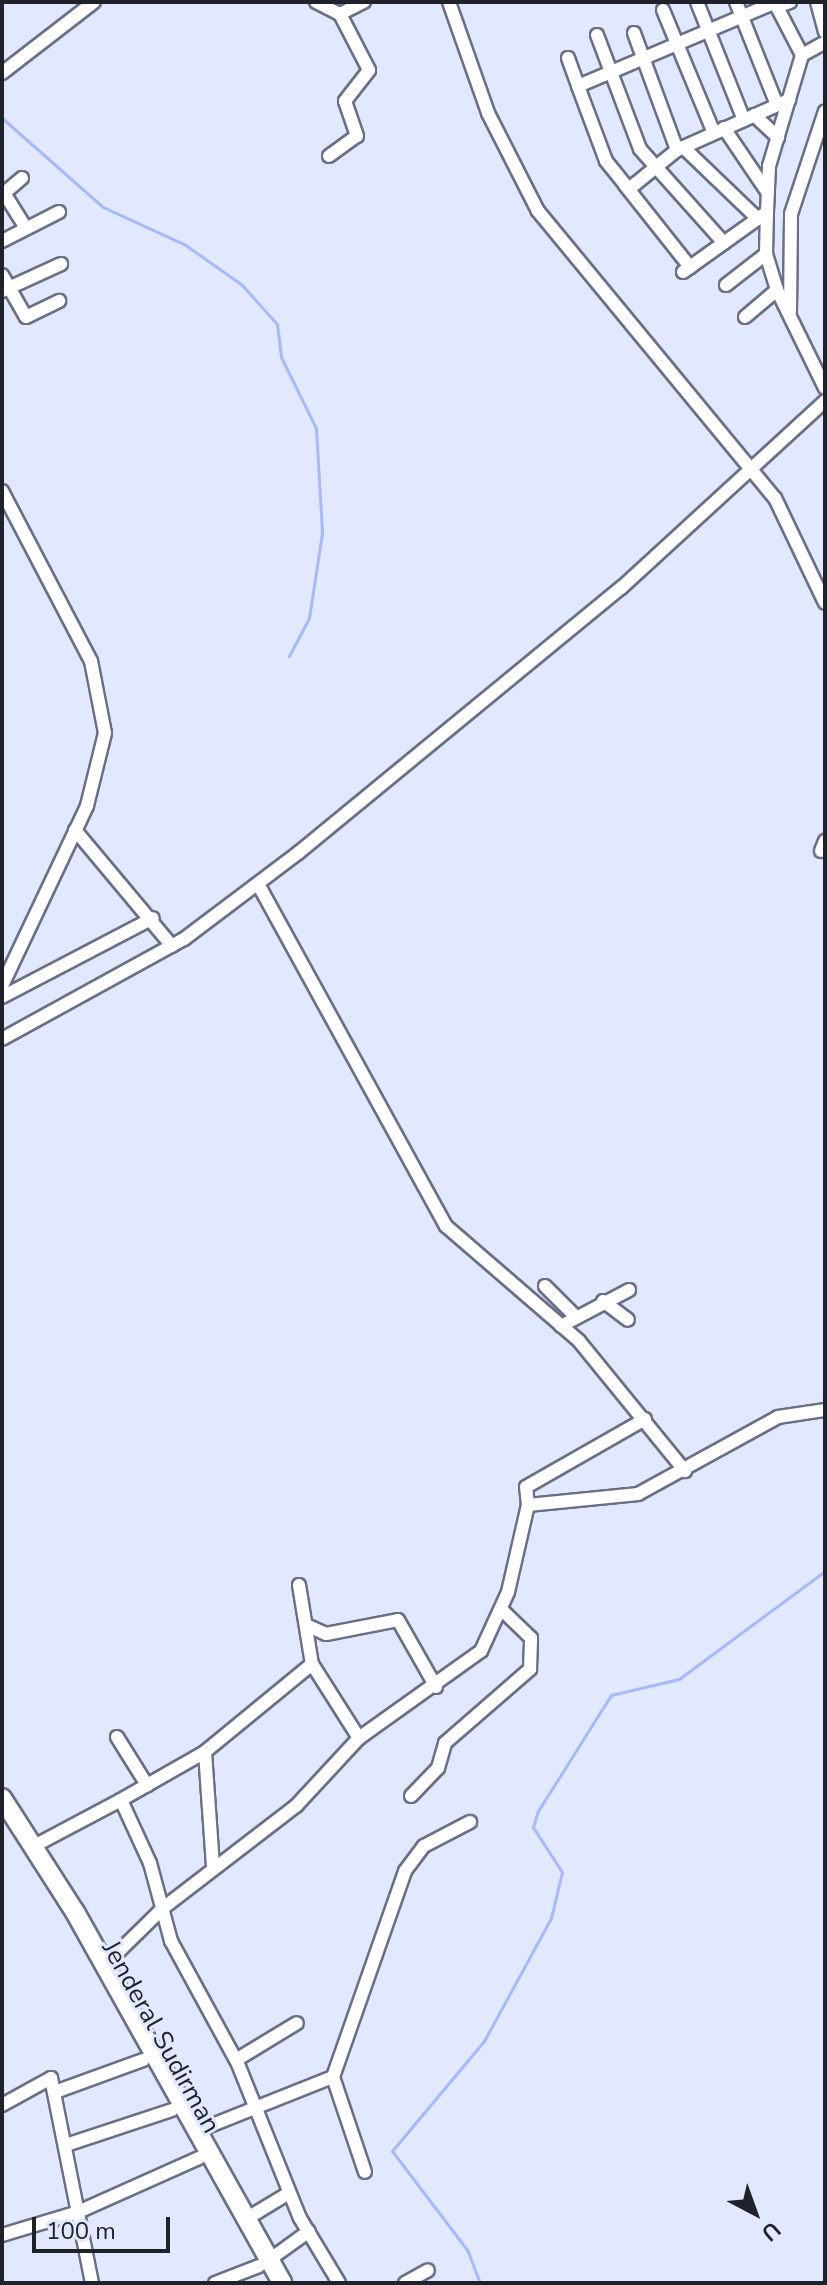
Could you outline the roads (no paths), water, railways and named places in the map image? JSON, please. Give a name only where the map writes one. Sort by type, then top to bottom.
[{"type":"highway","points":[[2,1798],[105,1965],[246,2219],[264,2263],[282,2283]]},
{"type":"highway","name":"Jenderal Sudirman","points":[[2,1819],[199,2158],[264,2263],[269,2283]]},
{"type":"street","points":[[2,73],[94,2]]},
{"type":"street","points":[[316,2],[340,14],[369,70],[345,101],[357,136],[329,156]]},
{"type":"street","points":[[340,14],[364,2]]},
{"type":"street","points":[[449,2],[488,113],[538,211],[751,473],[775,498],[825,603]]},
{"type":"street","points":[[697,2],[749,118],[778,137]]},
{"type":"street","points":[[736,2],[783,102]]},
{"type":"street","points":[[817,2],[825,32]]},
{"type":"street","points":[[578,86],[781,4],[802,55]]},
{"type":"street","points":[[663,10],[677,46],[719,131],[768,193]]},
{"type":"street","points":[[634,33],[680,148],[763,215]]},
{"type":"street","points":[[597,35],[640,149],[724,243]]},
{"type":"street","points":[[825,42],[802,55],[783,102],[763,215],[766,254],[777,290],[825,388]]},
{"type":"street","points":[[568,58],[606,161],[687,269],[763,215]]},
{"type":"street","points":[[629,189],[680,148],[783,102]]},
{"type":"street","points":[[790,312],[791,214],[825,111]]},
{"type":"street","points":[[615,172],[629,189]]},
{"type":"street","points":[[22,178],[4,193],[25,227]]},
{"type":"street","points":[[2,241],[59,212]]},
{"type":"street","points":[[726,285],[766,254]]},
{"type":"street","points":[[6,290],[61,264]]},
{"type":"street","points":[[2,275],[6,290],[26,317],[59,301]]},
{"type":"street","points":[[745,317],[777,290]]},
{"type":"street","points":[[2,1039],[172,946],[258,884],[751,473],[825,401]]},
{"type":"street","points":[[2,491],[91,661],[102,697],[102,759],[75,830],[2,986]]},
{"type":"street","points":[[75,830],[153,918],[172,946]]},
{"type":"street","points":[[258,884],[446,1226],[561,1326],[645,1419],[685,1471]]},
{"type":"street","points":[[2,997],[153,918]]},
{"type":"street","points":[[545,1286],[576,1317]]},
{"type":"street","points":[[561,1326],[603,1301],[629,1290]]},
{"type":"street","points":[[603,1301],[628,1320]]},
{"type":"street","points":[[528,1505],[638,1494],[685,1471],[778,1417],[825,1410]]},
{"type":"street","points":[[105,1965],[163,1908],[296,1806],[359,1738],[436,1687],[481,1651],[502,1610],[528,1505],[526,1487],[645,1419]]},
{"type":"street","points":[[299,1585],[312,1664],[359,1738]]},
{"type":"street","points":[[411,1796],[438,1768],[445,1743],[530,1669],[531,1638],[502,1610]]},
{"type":"street","points":[[306,1625],[326,1634],[398,1620],[436,1687]]},
{"type":"street","points":[[34,1846],[205,1752],[312,1664]]},
{"type":"street","points":[[117,1737],[147,1785]]},
{"type":"street","points":[[205,1752],[213,1867]]},
{"type":"street","points":[[121,1800],[163,1908],[171,1941],[236,2060],[289,2193],[339,2283]]},
{"type":"street","points":[[365,2172],[333,2077],[405,1871],[424,1846],[470,1822]]},
{"type":"street","points":[[236,2060],[297,2023]]},
{"type":"street","points":[[55,2092],[143,2060]]},
{"type":"street","points":[[2,2105],[46,2075],[55,2092],[92,2283]]},
{"type":"street","points":[[197,2131],[254,2102],[333,2077]]},
{"type":"street","points":[[66,2145],[172,2110]]},
{"type":"street","points":[[2,2235],[78,2212],[199,2158]]},
{"type":"street","points":[[246,2219],[289,2193]]},
{"type":"street","points":[[215,2283],[264,2263],[309,2231]]},
{"type":"street","points":[[405,2283],[428,2270]]},
{"type":"waterway","points":[[2,118],[103,207],[184,244],[241,284],[277,324],[281,357],[316,428],[322,533],[309,618],[289,656]]},
{"type":"waterway","points":[[480,2283],[468,2251],[392,2151],[484,2041],[551,1918],[562,1872],[533,1827],[538,1811],[611,1695],[679,1679],[825,1571]]}]
